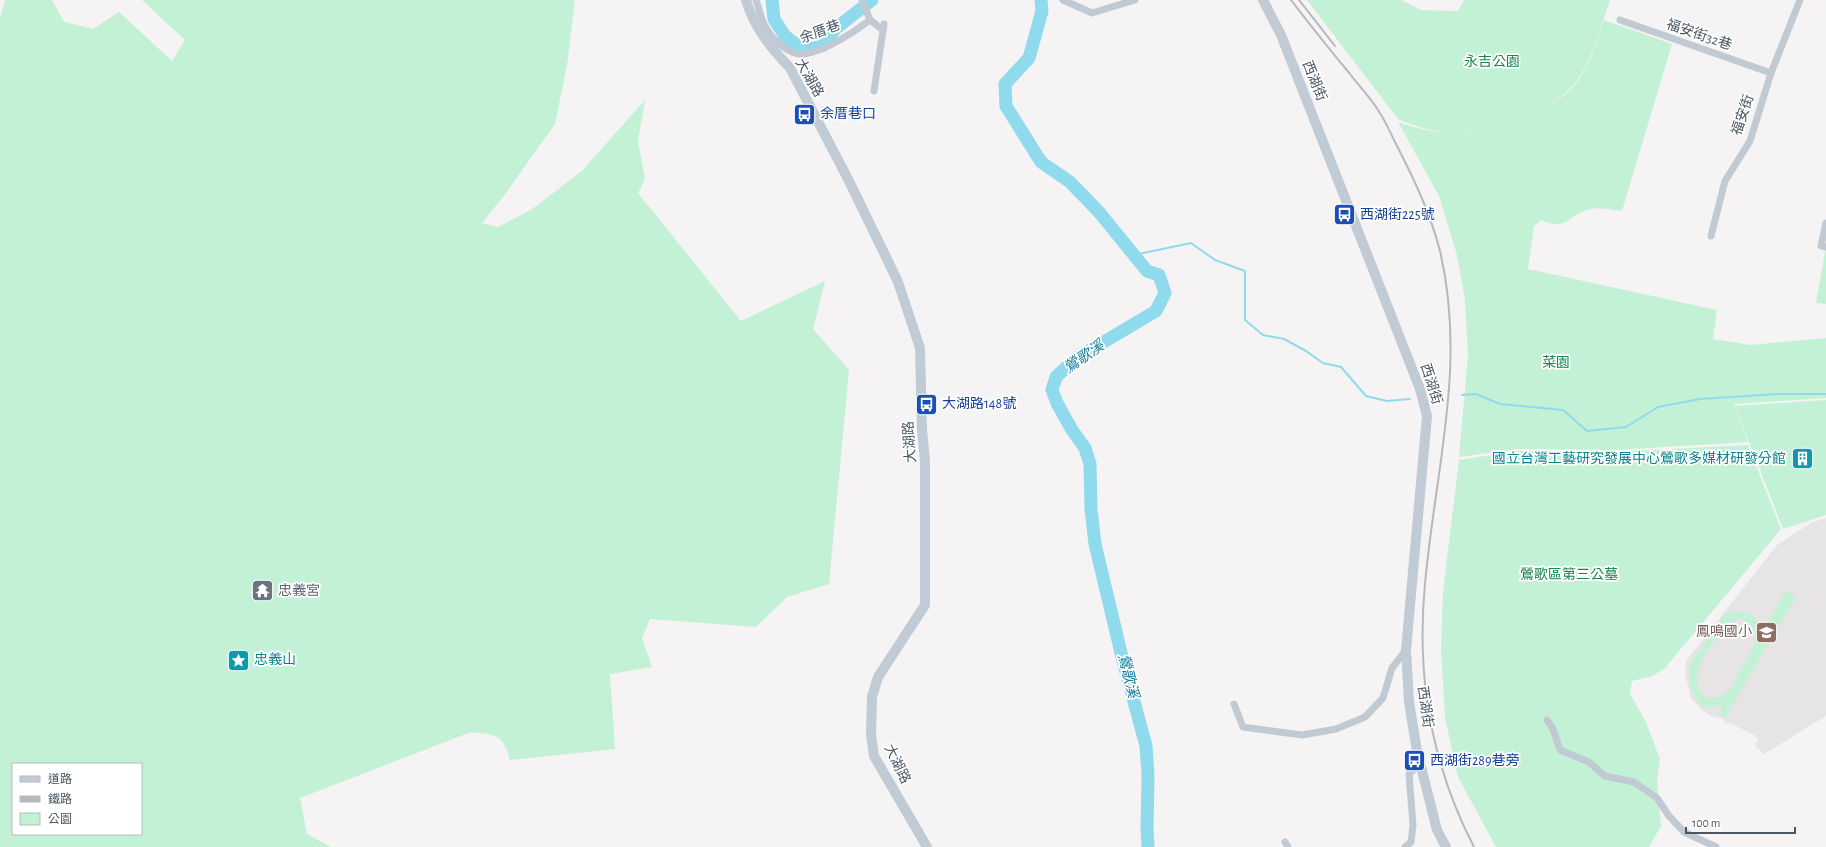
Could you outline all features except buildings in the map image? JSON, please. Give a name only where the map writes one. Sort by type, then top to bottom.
[{"type":"street","name":"大湖路","points":[[746,0],[757,27],[770,47],[790,68],[875,232],[898,282],[920,348],[922,429],[925,461],[925,605],[878,677],[872,697],[871,735],[874,756],[927,847]]},
{"type":"street","name":"余厝巷","points":[[756,0],[765,26],[777,43],[790,51],[803,55],[850,35],[870,20]]},
{"type":"street","points":[[862,0],[870,20],[884,27],[874,91]]},
{"type":"street","points":[[1063,0],[1092,13],[1135,0]]},
{"type":"street","name":"西湖街","points":[[1263,0],[1287,50],[1420,389],[1427,416],[1406,650],[1409,702],[1421,763],[1437,830],[1446,847]]},
{"type":"street","name":"福安街","points":[[1711,236],[1725,181],[1750,141],[1771,73],[1800,0]]},
{"type":"street","name":"福安街32巷","points":[[1620,20],[1771,73]]},
{"type":"street","points":[[1823,246],[1826,223]]},
{"type":"street","points":[[1234,704],[1243,727],[1302,736],[1336,729],[1365,717],[1383,698],[1392,668],[1406,650]]},
{"type":"street","points":[[1547,720],[1553,729],[1560,750],[1589,762],[1605,776],[1634,782],[1658,798],[1669,816],[1684,832],[1716,847]]},
{"type":"street","points":[[1405,847],[1411,842],[1413,825],[1409,774],[1421,763]]},
{"type":"shaded area","name":"鳳鳴國小","points":[[1826,518],[1826,716],[1764,754],[1755,746],[1758,740],[1754,735],[1730,723],[1726,724],[1723,719],[1711,716],[1702,710],[1691,698],[1685,674],[1686,661],[1777,545],[1811,523]]},
{"type":"green space","points":[[5,0],[52,0],[64,22],[93,29],[119,12],[172,61],[185,40],[142,0],[575,0],[567,65],[555,124],[503,197],[482,223],[498,227],[531,210],[582,171],[645,100],[638,141],[645,179],[638,193],[741,321],[825,281],[813,329],[849,370],[829,584],[787,597],[756,627],[650,619],[642,638],[652,667],[610,674],[615,749],[510,760],[504,745],[497,737],[471,732],[300,798],[307,834],[331,847],[0,847],[0,19]]},
{"type":"green space","name":"永吉公園","points":[[1307,0],[1401,0],[1421,10],[1458,11],[1464,0],[1610,0],[1590,58],[1572,87],[1560,97],[1546,106],[1511,121],[1474,130],[1442,132],[1430,130],[1398,119]]},
{"type":"green space","name":"菜園","points":[[1604,20],[1672,44],[1622,211],[1594,208],[1562,223],[1549,223],[1541,220],[1534,226],[1528,269],[1717,310],[1713,339],[1750,345],[1826,338],[1826,398],[1734,404],[1748,442],[1614,450],[1519,449],[1459,457],[1468,355],[1465,300],[1457,255],[1439,196],[1398,122],[1417,128],[1434,131],[1468,131],[1501,124],[1546,106],[1566,94],[1580,79],[1592,54]]},
{"type":"green space","points":[[1826,247],[1826,304],[1816,303]]},
{"type":"green space","points":[[1826,400],[1826,515],[1783,529],[1735,406]]},
{"type":"green space","name":"鶯歌區第三公墓","points":[[1748,445],[1781,529],[1664,669],[1652,676],[1632,681],[1630,694],[1645,720],[1660,759],[1657,781],[1661,826],[1649,847],[1496,847],[1458,777],[1445,717],[1441,649],[1443,592],[1459,460],[1519,451],[1615,452]]},
{"type":"green space","points":[[1786,591],[1796,597],[1725,718],[1718,714],[1722,705],[1712,708],[1700,705],[1694,695],[1691,685],[1689,675],[1690,664],[1725,614],[1738,612],[1748,613],[1756,619],[1763,631]],"holes":[[[1742,619],[1750,624],[1754,630],[1754,644],[1732,686],[1727,693],[1720,697],[1706,697],[1699,689],[1697,680],[1698,670],[1708,650],[1728,623]]]},
{"type":"waterway","name":"鶯歌溪","points":[[772,0],[774,19],[785,36],[803,50],[822,46],[835,29],[872,0]]},
{"type":"waterway","name":"鶯歌溪","points":[[1041,0],[1042,11],[1029,58],[1005,84],[1006,106],[1041,162],[1070,182],[1099,212],[1147,271],[1159,275],[1165,293],[1156,311],[1075,359],[1056,377],[1052,390],[1057,403],[1072,430],[1085,448],[1090,464],[1091,509],[1095,544],[1122,657],[1146,746],[1148,775],[1148,847]]},
{"type":"waterway","points":[[1134,255],[1191,243],[1215,260],[1245,271],[1245,320],[1263,335],[1284,339],[1306,351],[1323,363],[1341,367],[1366,396],[1387,401],[1410,399]]},
{"type":"waterway","points":[[1462,395],[1476,394],[1500,404],[1563,410],[1587,431],[1626,427],[1658,407],[1700,399],[1777,394],[1826,394]]},
{"type":"railway","points":[[1291,0],[1368,96],[1383,118],[1420,195],[1431,222],[1440,251],[1448,294],[1450,377],[1425,584],[1423,653],[1425,686],[1437,752],[1459,816],[1474,847]]},
{"type":"railway","points":[[1299,0],[1335,46]]},
{"type":"place","name":"余厝巷口","points":[[805,114]]},
{"type":"place","name":"西湖街225號","points":[[1345,215]]},
{"type":"place","name":"大湖路148號","points":[[927,404]]},
{"type":"place","name":"國立台灣工藝研究發展中心鶯歌多媒材研發分館","points":[[1802,459]]},
{"type":"place","name":"忠義宮","points":[[263,591]]},
{"type":"place","name":"鳳鳴國小","points":[[1767,632]]},
{"type":"place","name":"忠義山","points":[[238,660]]},
{"type":"place","name":"西湖街289巷旁","points":[[1415,761]]}]
